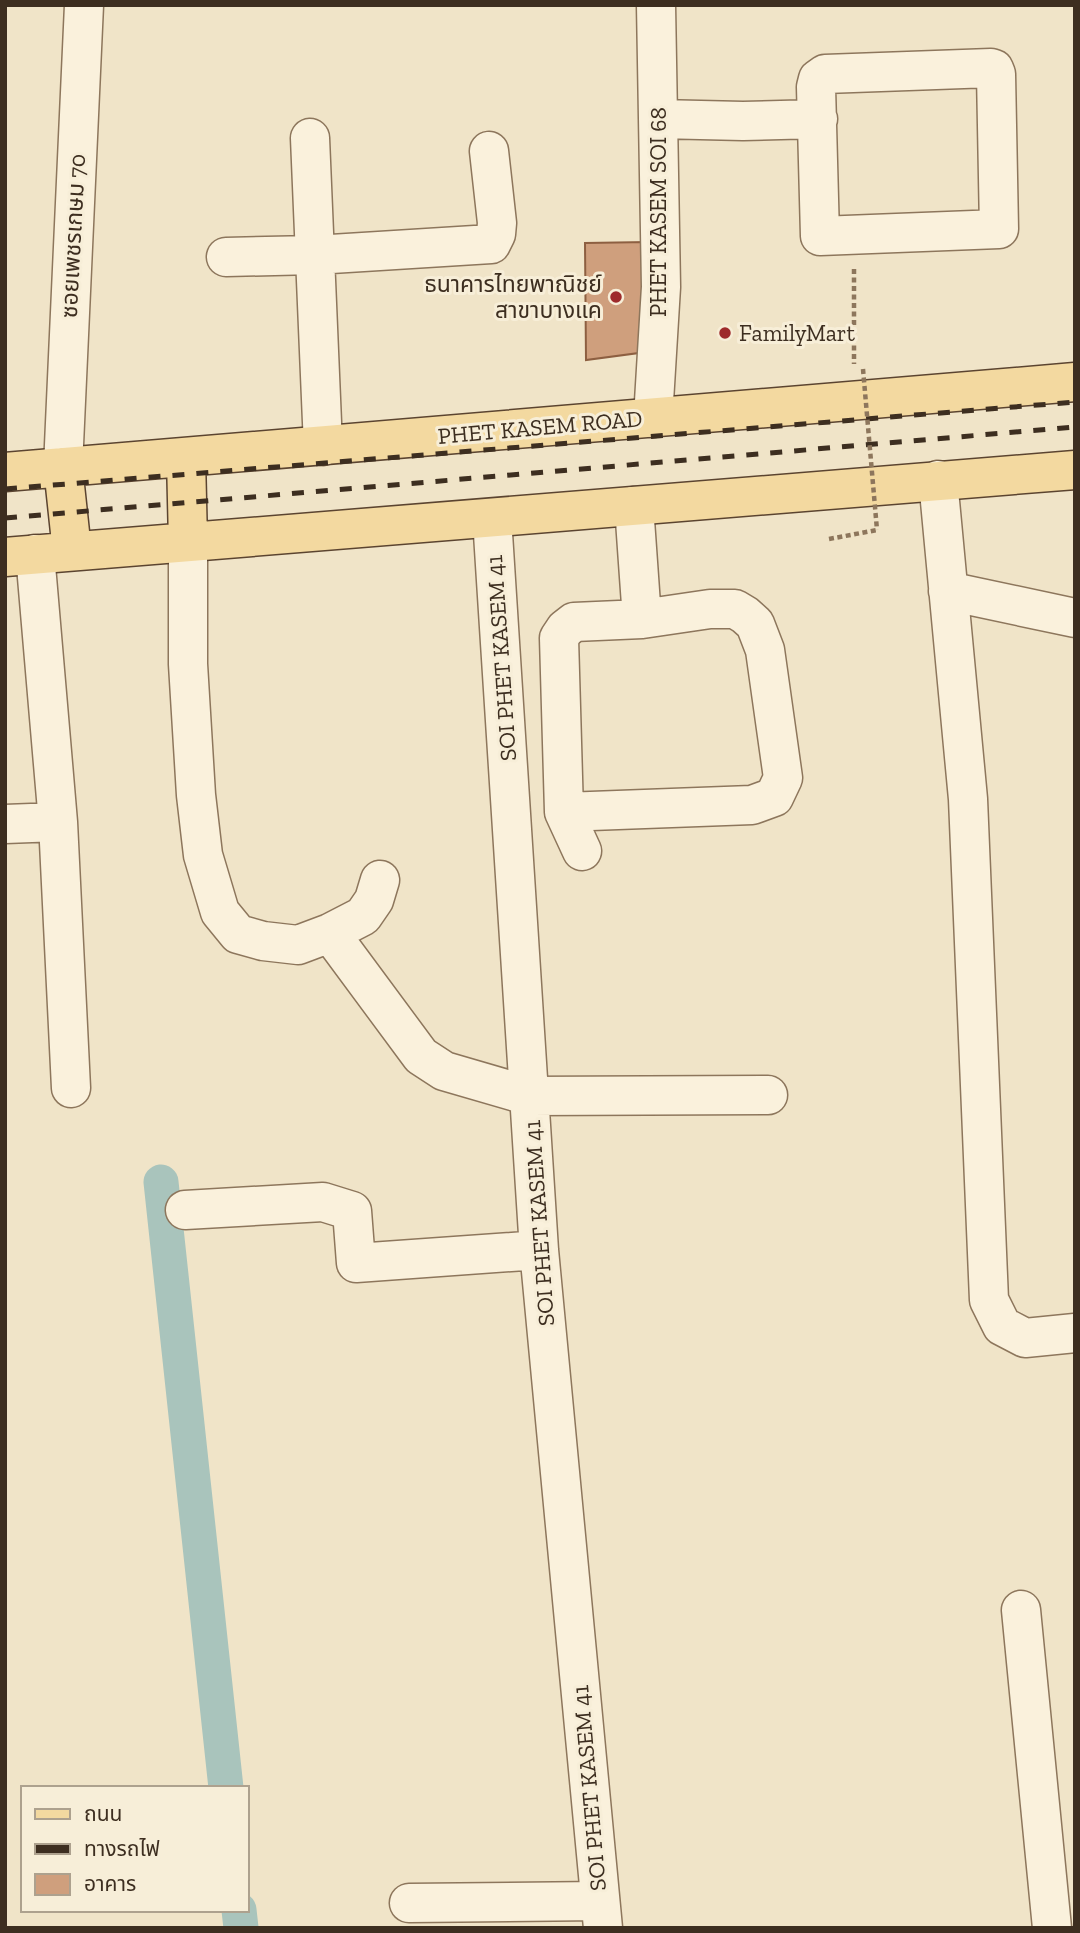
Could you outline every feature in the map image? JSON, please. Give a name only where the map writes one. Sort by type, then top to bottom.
[{"type":"main road","name":"PHET KASEM ROAD","points":[[5,472],[1075,382]]},
{"type":"main road","points":[[186,458],[188,542]]},
{"type":"main road","points":[[63,467],[38,554],[1075,470]]},
{"type":"street","name":"ซอยเพชรเกษม 70","points":[[63,467],[84,5]]},
{"type":"street","name":"PHET KASEM SOI 68","points":[[653,418],[661,287],[656,5]]},
{"type":"street","points":[[994,69],[999,229],[853,236],[822,237],[820,234],[816,87],[818,79],[825,74],[994,69]]},
{"type":"street","points":[[658,119],[818,119]]},
{"type":"street","points":[[310,138],[323,446]]},
{"type":"street","points":[[226,257],[315,255],[491,244],[497,223],[489,151]]},
{"type":"street","points":[[938,480],[968,800],[989,1300],[1002,1326],[1025,1338],[1075,1333]]},
{"type":"street","points":[[634,506],[642,619]]},
{"type":"street","name":"SOI PHET KASEM 41","points":[[492,517],[539,1250],[601,1914]]},
{"type":"street","points":[[188,542],[188,664],[195,794],[203,855],[220,912],[238,934],[263,941],[298,945],[363,916],[374,900],[380,880]]},
{"type":"street","points":[[38,554],[58,822],[71,1088]]},
{"type":"street","points":[[948,591],[1075,618]]},
{"type":"street","points":[[564,812],[752,805],[775,797],[783,778],[765,650],[755,624],[735,610],[710,609],[642,619],[573,622],[565,629],[559,638],[564,812],[582,851]]},
{"type":"street","points":[[5,824],[58,822]]},
{"type":"street","points":[[330,933],[421,1056],[444,1072],[530,1096],[768,1095]]},
{"type":"street","points":[[185,1210],[323,1202],[352,1210],[356,1263],[539,1250]]},
{"type":"street","points":[[1021,1610],[1043,1927]]},
{"type":"street","points":[[410,1903],[601,1914]]},
{"type":"path","points":[[853,236],[854,364]]},
{"type":"path","points":[[829,539],[877,530],[863,369]]},
{"type":"building","name":"ธนาคารไทยพาณิชย์ สาขาบางแค","points":[[648,242],[646,352],[586,360],[585,243]]},
{"type":"waterway","points":[[161,1182],[226,1786]]},
{"type":"waterway","points":[[239,1912],[241,1928]]},
{"type":"railway","points":[[5,489],[1075,402]]},
{"type":"railway","points":[[5,518],[1075,427]]},
{"type":"place","name":"ธนาคารไทยพาณิชย์ สาขาบางแค","points":[[616,297]]},
{"type":"place","name":"FamilyMart","points":[[725,333]]}]
